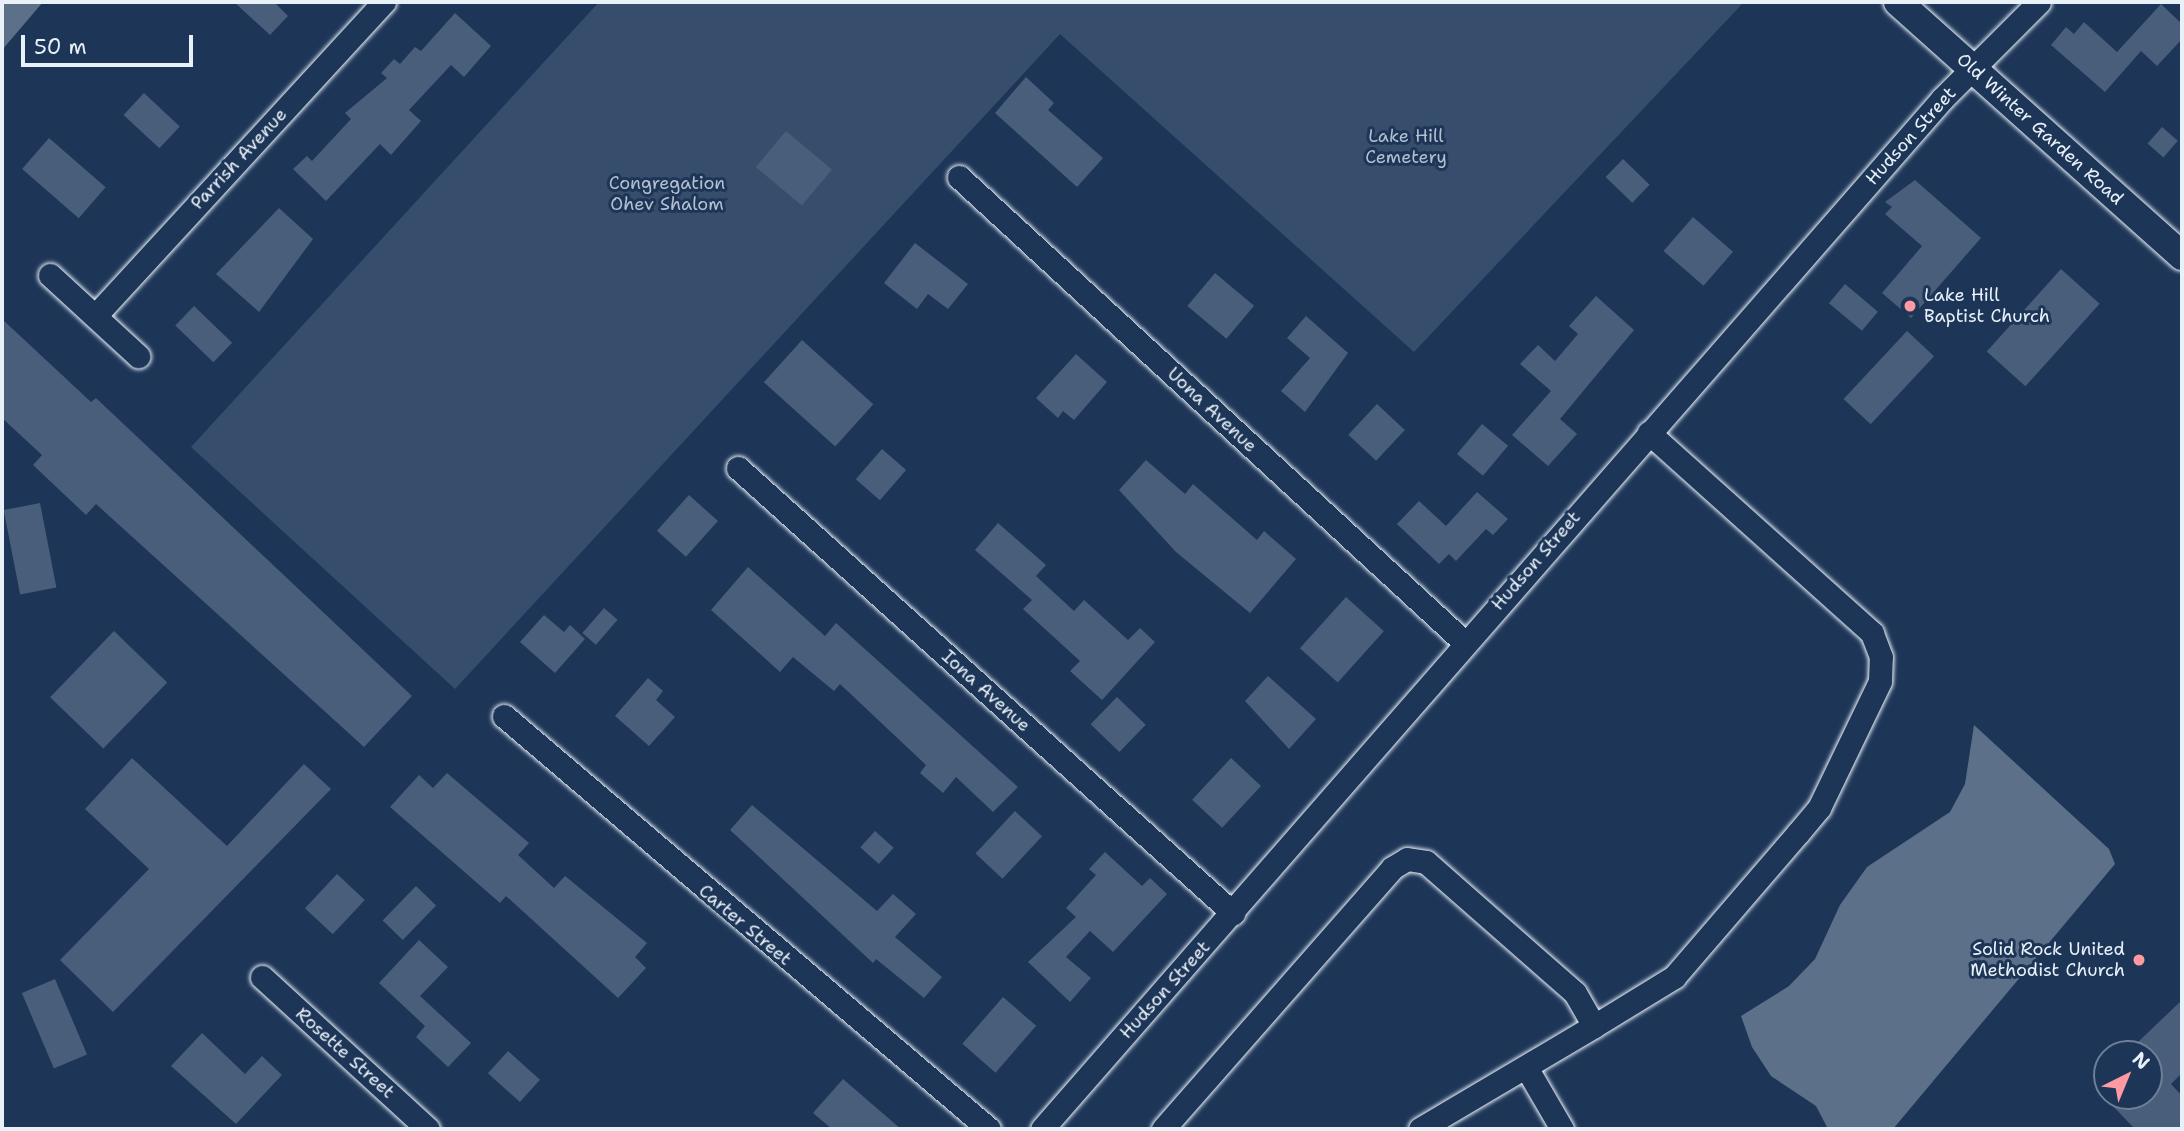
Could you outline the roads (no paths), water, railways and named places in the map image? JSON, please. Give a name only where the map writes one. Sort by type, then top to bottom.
[{"type":"main road","name":"Old Winter Garden Road","points":[[1898,2],[2182,256]]},
{"type":"street","name":"Parrish Avenue","points":[[94,316],[384,2]]},
{"type":"street","name":"Hudson Street","points":[[1042,1129],[1233,914],[1464,642],[1972,70],[2039,2]]},
{"type":"street","name":"Uona Avenue","points":[[959,177],[1464,642]]},
{"type":"street","points":[[50,275],[138,356]]},
{"type":"street","points":[[1420,1129],[1674,977],[1819,808],[1880,681],[1881,657],[1872,633],[1649,433]]},
{"type":"street","name":"Iona Avenue","points":[[738,468],[1233,914]]},
{"type":"street","name":"Carter Street","points":[[504,716],[989,1129]]},
{"type":"street","points":[[1163,1129],[1392,868],[1406,859],[1426,862],[1575,993],[1594,1026]]},
{"type":"street","name":"Rosette Street","points":[[262,977],[428,1129]]},
{"type":"street","points":[[1525,1067],[1562,1129]]},
{"type":"place","name":"Lake Hill Baptist Church","points":[[1910,306]]},
{"type":"place","name":"Solid Rock United Methodist Church","points":[[2139,960]]},
{"type":"park label","name":"Lake Hill Cemetery","points":[[1406,147]]},
{"type":"park label","name":"Congregation Ohev Shalom","points":[[667,194]]}]
